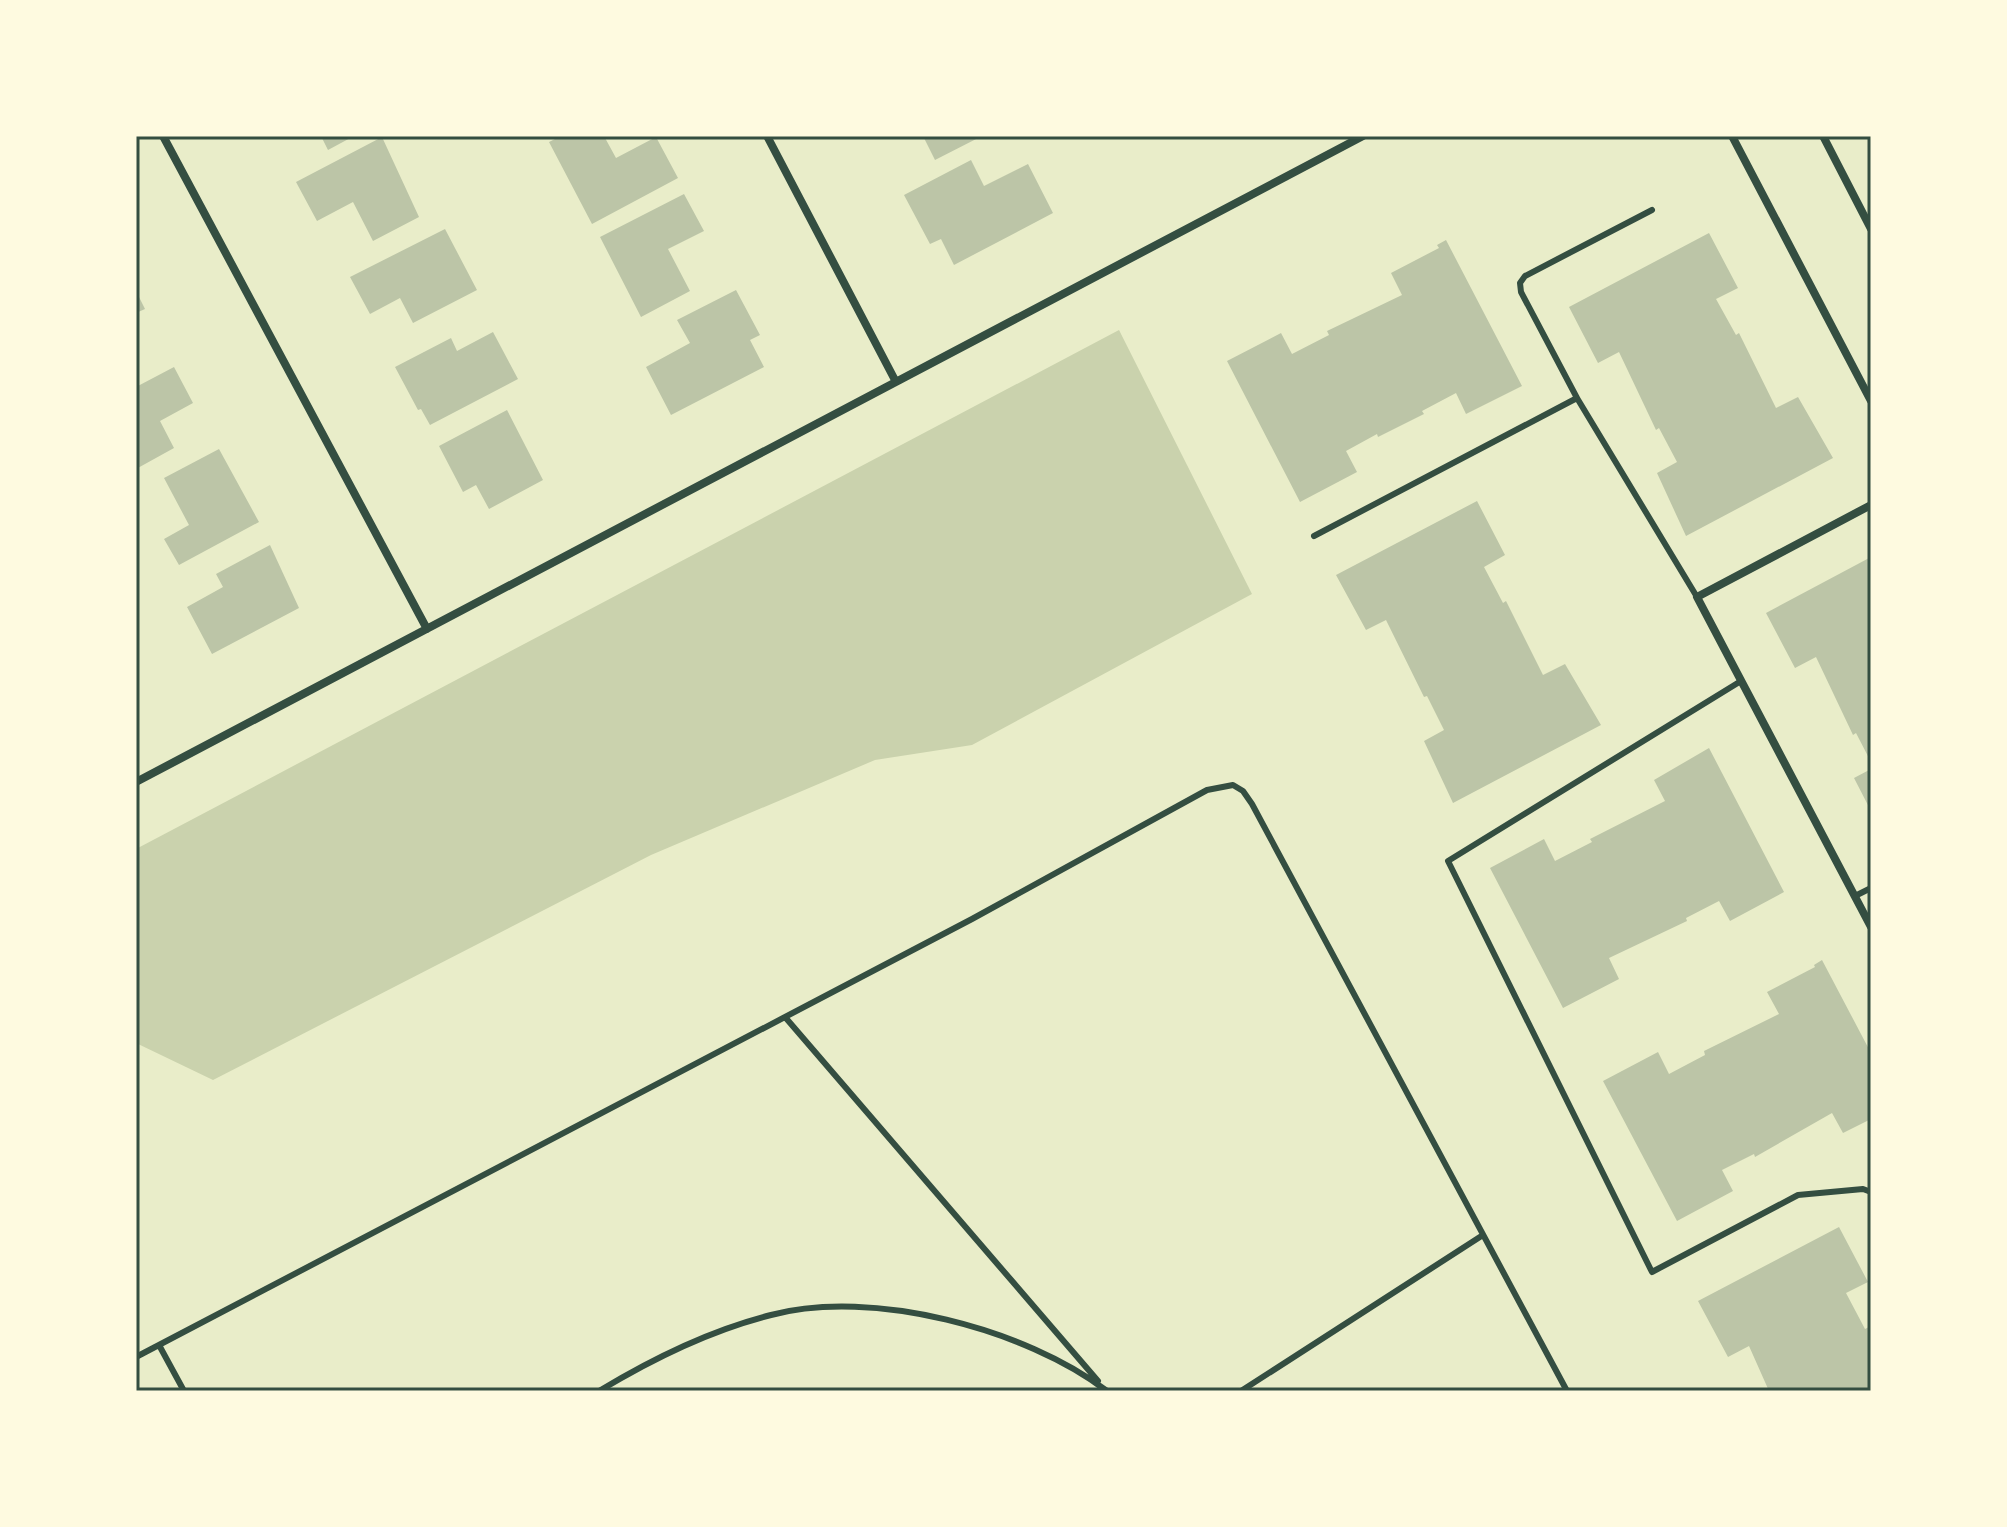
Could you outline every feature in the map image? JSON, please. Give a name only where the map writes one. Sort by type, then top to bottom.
[{"type":"street","points":[[163,136],[427,629]]},
{"type":"street","points":[[767,136],[896,382]]},
{"type":"street","points":[[136,782],[1350,139],[1363,136]]},
{"type":"street","points":[[1732,136],[1871,401]]},
{"type":"street","points":[[1823,136],[1871,229]]},
{"type":"street","points":[[1871,505],[1697,597],[1871,927]]},
{"type":"lane","points":[[1652,210],[1525,276],[1520,283],[1521,292],[1577,398],[1697,597]]},
{"type":"lane","points":[[1314,536],[1577,398]]},
{"type":"lane","points":[[1741,681],[1448,861],[1652,1272],[1798,1195],[1863,1189],[1871,1192]]},
{"type":"lane","points":[[136,1357],[785,1017],[1207,790],[1233,785],[1243,791],[1252,804],[1567,1391]]},
{"type":"lane","points":[[1855,896],[1871,888]]},
{"type":"lane","points":[[785,1017],[1106,1390]]},
{"type":"lane","points":[[1241,1391],[1483,1235]]},
{"type":"lane","points":[[599,1391],[700,1339],[774,1314],[841,1308],[918,1314],[985,1328],[1053,1355],[1106,1390]]},
{"type":"lane","points":[[159,1345],[184,1391]]},
{"type":"green space","points":[[1119,330],[1252,594],[972,745],[875,760],[651,855],[213,1080],[136,1043],[136,849]]},
{"type":"building","points":[[321,136],[354,136],[328,150]]},
{"type":"building","points":[[561,136],[604,136],[616,158],[656,137],[678,178],[592,224],[549,142]]},
{"type":"building","points":[[923,136],[982,136],[935,160]]},
{"type":"building","points":[[382,137],[419,217],[373,241],[353,202],[317,221],[296,182]]},
{"type":"building","points":[[971,160],[984,186],[1028,164],[1053,213],[954,265],[941,239],[930,244],[904,195]]},
{"type":"building","points":[[684,194],[704,231],[668,249],[690,291],[641,317],[600,237]]},
{"type":"building","points":[[445,229],[477,290],[413,323],[400,298],[370,314],[350,277]]},
{"type":"building","points":[[1709,233],[1738,288],[1716,299],[1736,335],[1739,333],[1776,408],[1798,397],[1833,458],[1686,536],[1657,473],[1677,462],[1659,428],[1656,430],[1619,352],[1598,363],[1569,307]]},
{"type":"building","points":[[1446,240],[1522,386],[1466,414],[1456,393],[1422,411],[1424,414],[1378,437],[1377,434],[1346,451],[1357,472],[1300,502],[1227,361],[1281,333],[1292,354],[1329,335],[1327,331],[1402,295],[1391,273],[1439,248],[1437,245]]},
{"type":"building","points":[[736,290],[760,335],[750,340],[764,367],[671,415],[646,367],[690,343],[677,320]]},
{"type":"building","points":[[136,291],[145,309],[136,313]]},
{"type":"building","points":[[493,332],[518,379],[430,425],[421,409],[418,410],[395,367],[451,338],[457,351]]},
{"type":"building","points":[[174,367],[193,403],[160,421],[174,448],[136,469],[136,387]]},
{"type":"building","points":[[507,410],[543,480],[489,509],[476,485],[463,492],[439,446]]},
{"type":"building","points":[[219,449],[259,522],[179,565],[164,539],[189,525],[164,478]]},
{"type":"building","points":[[1477,501],[1505,555],[1484,567],[1503,603],[1506,601],[1543,675],[1565,664],[1601,725],[1453,803],[1424,741],[1444,730],[1427,696],[1424,697],[1386,620],[1366,630],[1336,575]]},
{"type":"building","points":[[270,545],[299,608],[212,654],[187,607],[223,587],[216,574]]},
{"type":"building","points":[[1871,557],[1871,762],[1856,733],[1853,735],[1816,657],[1795,668],[1766,613]]},
{"type":"building","points":[[1709,748],[1784,892],[1730,921],[1719,901],[1686,918],[1687,921],[1609,958],[1619,979],[1563,1008],[1490,868],[1544,839],[1555,861],[1592,842],[1590,839],[1665,801],[1654,780]]},
{"type":"building","points":[[1871,769],[1871,811],[1854,778]]},
{"type":"building","points":[[1822,960],[1871,1053],[1871,1119],[1843,1133],[1832,1113],[1755,1157],[1754,1154],[1722,1170],[1733,1191],[1677,1221],[1603,1081],[1658,1052],[1669,1074],[1705,1055],[1704,1051],[1779,1014],[1767,992],[1815,967]]},
{"type":"building","points":[[1839,1227],[1868,1282],[1846,1293],[1865,1329],[1869,1327],[1871,1332],[1871,1391],[1769,1391],[1749,1346],[1728,1357],[1698,1301]]}]
